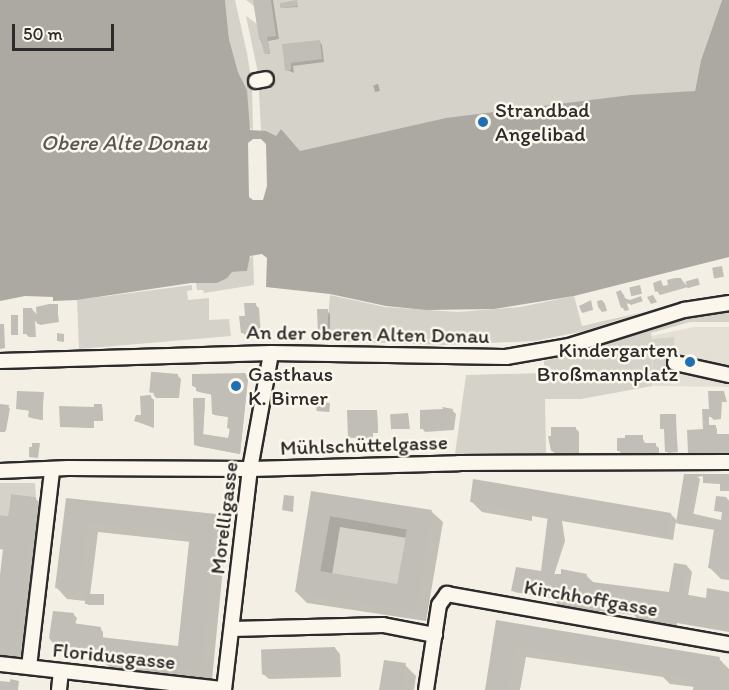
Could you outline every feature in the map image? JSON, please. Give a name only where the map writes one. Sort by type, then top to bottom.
[{"type":"street","name":"An der oberen Alten Donau","points":[[0,361],[271,353],[448,357],[517,356],[569,346],[684,310],[729,303]]},
{"type":"street","name":"Morelligasse","points":[[224,689],[250,469],[271,353]]},
{"type":"street","points":[[675,363],[729,375]]},
{"type":"street","name":"Mühlschüttelgasse","points":[[0,471],[68,468],[250,469],[459,463],[729,462]]},
{"type":"street","points":[[29,667],[52,470]]},
{"type":"street","name":"Kirchhoffgasse","points":[[435,635],[439,605],[447,594],[729,644]]},
{"type":"street","points":[[232,628],[383,625],[435,635],[426,690]]},
{"type":"street","name":"Floridusgasse","points":[[0,664],[224,689]]},
{"type":"street","points":[[58,690],[61,672]]},
{"type":"shaded area","points":[[225,0],[235,0],[247,53],[252,85],[253,131],[247,124],[247,90],[238,72],[229,39]]},
{"type":"shaded area","name":"Strandbad Angelibad","points":[[246,0],[722,0],[701,60],[695,91],[308,162],[281,129],[276,136],[261,131],[258,73],[246,16],[257,24],[254,6]]},
{"type":"shaded area","points":[[253,255],[254,285],[204,293],[203,290],[197,290],[196,283],[217,283],[232,272],[247,271],[249,259]]},
{"type":"shaded area","points":[[192,285],[192,290],[187,291],[188,300],[209,298],[209,320],[229,319],[231,336],[79,349],[77,300]]},
{"type":"shaded area","points":[[330,295],[385,307],[458,312],[520,307],[574,296],[582,326],[643,312],[584,331],[535,341],[445,345],[326,341]]},
{"type":"shaded area","points":[[729,310],[729,322],[690,322],[651,333],[652,339],[674,337],[676,382],[654,384],[652,350],[652,386],[581,399],[545,399],[546,453],[455,454],[466,375],[544,373],[544,361],[571,355],[695,315]]},
{"type":"shaded area","name":"Kindergarten Broßmannplatz","points":[[694,327],[729,327],[729,387],[652,386],[651,336]]},
{"type":"shaded area","points":[[0,483],[35,483],[36,497],[11,494],[8,516],[0,515]]},
{"type":"shaded area","points":[[330,516],[407,530],[397,585],[320,571]]},
{"type":"water","name":"Obere Alte Donau","points":[[0,0],[225,0],[229,39],[238,72],[247,90],[250,130],[266,131],[276,136],[281,129],[300,151],[446,118],[631,95],[695,91],[701,60],[722,0],[729,0],[729,257],[574,296],[494,309],[426,310],[386,306],[330,294],[266,287],[267,258],[262,254],[250,256],[247,271],[232,272],[227,278],[217,283],[191,283],[77,300],[53,301],[53,297],[25,296],[0,301]],"holes":[[[253,139],[261,139],[266,144],[267,186],[263,200],[253,200],[249,197],[248,143]]]},
{"type":"building","points":[[253,0],[271,0],[276,36],[267,37],[270,53],[264,54],[261,38],[259,39]]},
{"type":"building","points":[[297,0],[298,6],[280,8],[280,3]]},
{"type":"building","points":[[320,40],[322,59],[291,63],[291,70],[285,71],[282,44]]},
{"type":"building","points":[[722,266],[724,277],[714,279],[712,268]]},
{"type":"building","points":[[681,278],[683,284],[655,292],[653,283],[661,280],[663,286],[668,285],[667,280]]},
{"type":"building","points":[[698,278],[700,285],[687,288],[686,282]]},
{"type":"building","points":[[640,285],[642,294],[631,296],[629,287]]},
{"type":"building","points":[[621,290],[624,298],[630,300],[641,296],[642,300],[628,304],[625,301],[626,306],[621,308],[616,292]]},
{"type":"building","points":[[591,300],[593,310],[582,313],[579,306]]},
{"type":"building","points":[[244,303],[256,303],[258,334],[241,333],[239,316],[245,316]]},
{"type":"building","points":[[58,304],[58,321],[37,324],[36,307]]},
{"type":"building","points":[[23,308],[32,308],[32,334],[23,334]]},
{"type":"building","points":[[317,309],[328,309],[327,334],[318,334]]},
{"type":"building","points":[[11,315],[18,315],[18,335],[11,335]]},
{"type":"building","points":[[0,324],[4,324],[5,348],[0,349]]},
{"type":"building","points":[[151,372],[178,374],[176,395],[149,393]]},
{"type":"building","points":[[245,373],[248,377],[240,454],[194,445],[193,398],[205,398],[203,434],[228,438],[230,429],[227,428],[228,417],[212,414],[211,394],[196,391],[196,387],[192,386],[192,374]]},
{"type":"building","points":[[17,391],[44,392],[42,420],[28,417],[29,410],[16,409]]},
{"type":"building","points":[[708,391],[724,391],[725,399],[719,399],[718,416],[709,417],[709,425],[716,425],[716,434],[729,434],[729,452],[688,453],[687,430],[703,429],[702,409],[709,409]]},
{"type":"building","points":[[151,395],[151,425],[134,421],[136,415],[141,415],[140,396]]},
{"type":"building","points":[[317,402],[330,403],[329,412],[316,411]]},
{"type":"building","points":[[0,404],[9,405],[5,432],[0,432]]},
{"type":"building","points":[[94,404],[102,404],[103,420],[93,420],[93,428],[60,427],[59,406],[94,407]]},
{"type":"building","points":[[442,407],[453,409],[451,428],[420,429],[420,410],[443,409]]},
{"type":"building","points":[[347,410],[377,410],[378,432],[373,432],[373,437],[348,438]]},
{"type":"building","points":[[408,413],[409,428],[391,429],[390,414]]},
{"type":"building","points":[[660,414],[676,414],[677,452],[665,452],[664,429],[660,429]]},
{"type":"building","points":[[551,427],[576,427],[576,451],[551,451],[548,436],[551,436]]},
{"type":"building","points":[[625,435],[643,435],[643,443],[656,443],[656,451],[617,451],[617,438],[625,438]]},
{"type":"building","points":[[32,443],[40,443],[38,458],[29,457],[29,447],[32,447]]},
{"type":"building","points":[[684,474],[729,474],[729,491],[720,491],[720,484],[703,483],[703,476],[696,477],[690,513],[721,520],[722,512],[714,511],[716,496],[726,497],[729,501],[729,572],[708,568],[714,529],[676,523]]},
{"type":"building","points":[[473,479],[671,513],[668,535],[559,517],[562,536],[554,574],[561,574],[561,569],[587,574],[586,579],[592,582],[669,592],[674,563],[687,565],[683,594],[706,598],[707,588],[729,592],[728,625],[724,627],[511,591],[516,567],[541,571],[548,515],[470,502]]},
{"type":"building","points":[[311,491],[432,510],[416,611],[295,592]],"holes":[[[330,516],[407,529],[397,584],[320,571]]]},
{"type":"building","points":[[11,494],[36,497],[16,648],[0,647],[0,575],[4,541],[0,540],[0,515],[8,516]]},
{"type":"building","points":[[284,495],[294,496],[293,512],[282,510]]},
{"type":"building","points":[[66,498],[216,514],[201,670],[97,658],[98,648],[53,643],[49,638],[53,611],[74,613],[72,623],[101,627],[100,637],[178,646],[190,533],[88,522],[79,591],[55,588]]},
{"type":"building","points":[[85,594],[104,594],[104,604],[85,604]]},
{"type":"building","points":[[496,620],[720,657],[719,661],[722,661],[718,690],[693,690],[695,678],[515,646],[508,690],[485,690]]},
{"type":"building","points":[[335,647],[336,672],[262,675],[261,650]]},
{"type":"building","points":[[384,660],[406,663],[401,690],[379,690]]},
{"type":"building","points":[[10,679],[19,681],[18,690],[0,690],[0,681],[10,682]]},
{"type":"place","name":"Strandbad Angelibad","points":[[483,122]]},
{"type":"place","name":"Kindergarten Broßmannplatz","points":[[690,362]]},
{"type":"place","name":"Gasthaus K. Birner","points":[[236,386]]}]
